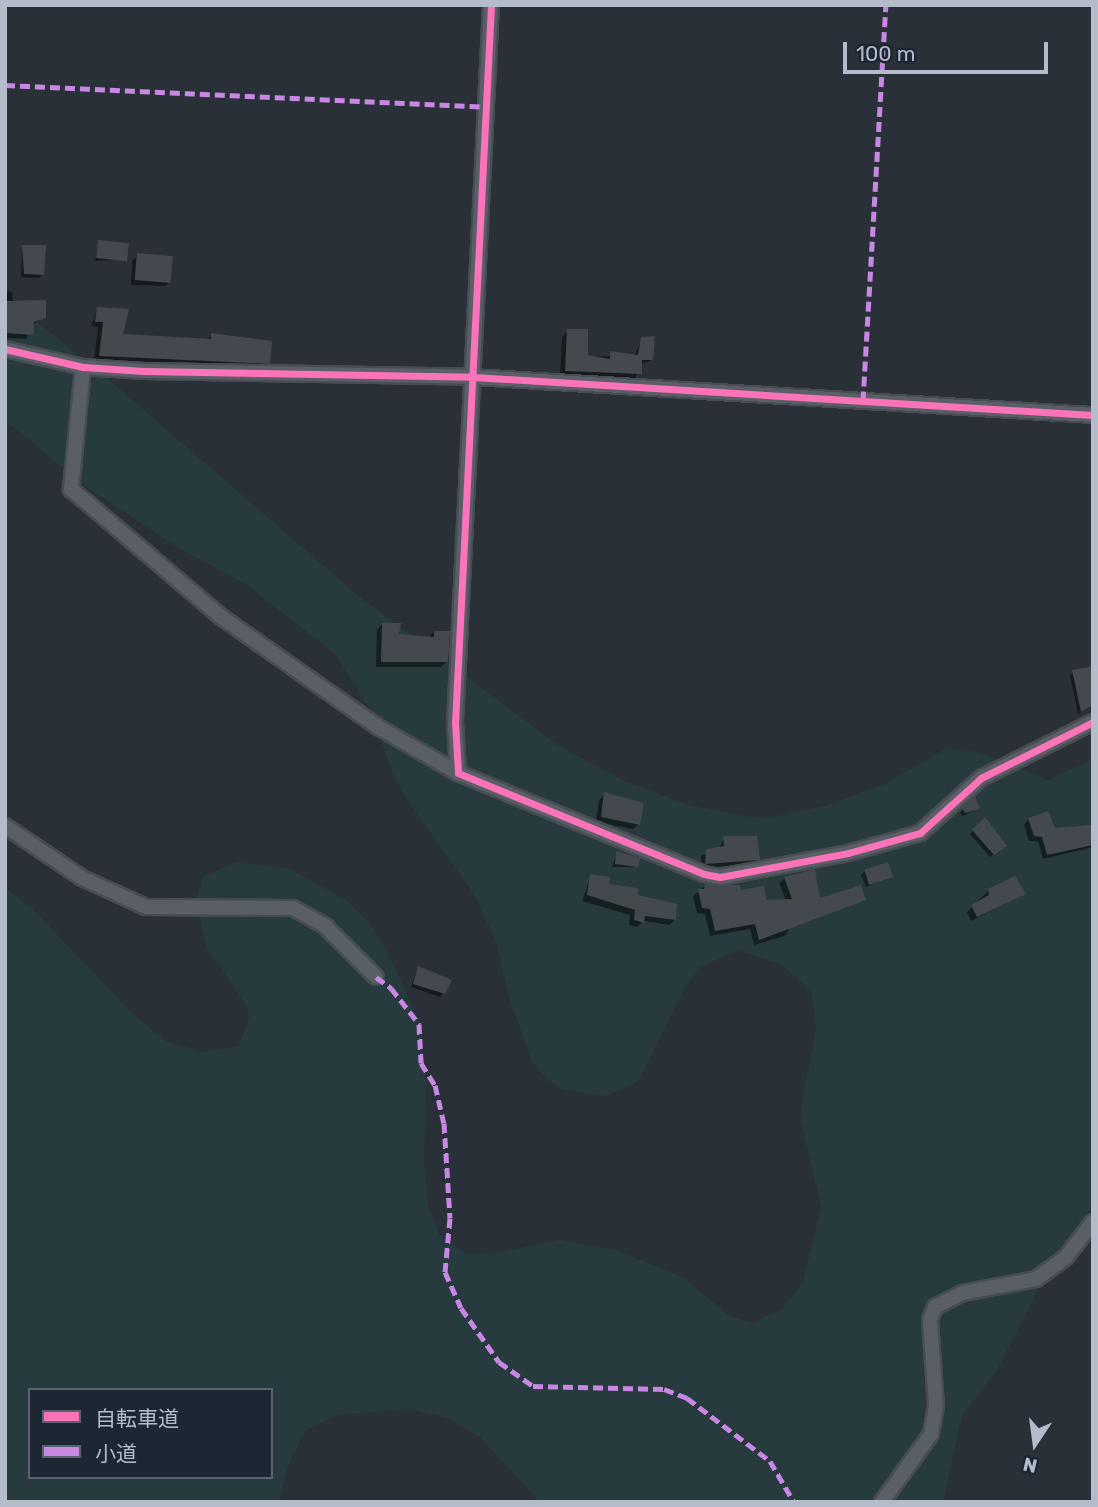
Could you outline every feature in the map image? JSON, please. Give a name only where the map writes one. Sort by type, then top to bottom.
[{"type":"street","points":[[458,773],[454,722],[491,5]]},
{"type":"street","points":[[5,349],[83,367],[230,376],[473,377],[1093,415]]},
{"type":"street","points":[[83,367],[71,489],[220,616],[378,727],[458,773],[704,874],[720,877],[848,853],[920,833],[981,778],[1093,722]]},
{"type":"street","points":[[5,826],[82,878],[146,907],[293,908],[325,926],[376,977]]},
{"type":"street","points":[[882,1502],[931,1434],[936,1406],[930,1320],[935,1307],[962,1293],[1036,1279],[1066,1257],[1093,1222]]},
{"type":"green space","points":[[5,297],[107,378],[356,594],[558,745],[624,781],[692,806],[763,819],[825,806],[887,783],[947,748],[979,752],[1048,780],[1093,759],[1093,1207],[1050,1267],[997,1370],[962,1416],[943,1502],[540,1502],[480,1437],[447,1418],[410,1409],[336,1415],[305,1431],[288,1466],[279,1502],[5,1502],[5,888],[31,907],[134,1015],[166,1041],[203,1052],[239,1046],[249,1018],[247,1007],[207,948],[196,904],[203,876],[237,862],[290,869],[345,899],[371,925],[389,954],[419,1023],[426,1072],[424,1163],[428,1205],[439,1234],[466,1253],[491,1254],[560,1240],[616,1250],[682,1277],[730,1316],[752,1323],[782,1309],[803,1282],[821,1207],[800,1116],[816,1027],[811,991],[782,965],[738,950],[701,967],[685,987],[638,1082],[607,1096],[563,1090],[546,1078],[532,1062],[508,994],[497,944],[475,896],[408,801],[393,775],[371,711],[336,655],[246,584],[178,548],[86,487],[5,420]]},
{"type":"building","points":[[98,240],[129,243],[127,261],[96,258]]},
{"type":"building","points":[[22,245],[46,245],[44,275],[24,274]]},
{"type":"building","points":[[137,253],[173,256],[171,283],[135,280]]},
{"type":"building","points":[[46,300],[46,318],[34,322],[33,335],[5,333],[5,301]]},
{"type":"building","points":[[97,307],[129,309],[123,334],[211,339],[211,333],[272,341],[270,364],[99,356],[103,322],[95,322]]},
{"type":"building","points":[[567,329],[588,329],[588,355],[610,359],[610,351],[638,355],[641,337],[655,336],[653,360],[642,360],[642,374],[565,371]]},
{"type":"building","points":[[382,623],[401,623],[399,634],[434,637],[434,631],[450,631],[448,662],[381,662]]},
{"type":"building","points":[[1093,666],[1093,705],[1081,712],[1072,670]]},
{"type":"building","points":[[604,792],[644,803],[640,825],[601,817]]},
{"type":"building","points":[[975,796],[980,809],[965,813],[962,808]]},
{"type":"building","points":[[1048,811],[1055,828],[1093,825],[1093,845],[1047,855],[1042,837],[1034,836],[1028,818]]},
{"type":"building","points":[[985,817],[1007,846],[994,855],[972,830]]},
{"type":"building","points":[[723,836],[757,836],[760,860],[705,864],[706,849],[724,846]]},
{"type":"building","points":[[616,851],[640,858],[638,867],[615,864]]},
{"type":"building","points":[[888,862],[893,877],[869,885],[864,870]]},
{"type":"building","points":[[815,869],[820,898],[861,885],[866,900],[759,940],[755,924],[715,931],[710,909],[702,908],[698,889],[704,889],[705,884],[740,885],[741,890],[764,886],[766,900],[792,899],[784,877]]},
{"type":"building","points":[[590,874],[610,877],[609,884],[638,888],[638,895],[677,904],[676,920],[645,916],[644,923],[634,920],[635,910],[587,895]]},
{"type":"building","points":[[1015,876],[1026,894],[977,917],[971,905],[989,895],[988,889]]},
{"type":"building","points":[[418,966],[452,980],[445,994],[413,984]]},
{"type":"marked path","points":[[863,401],[886,5]]},
{"type":"marked path","points":[[5,85],[486,107]]},
{"type":"marked path","points":[[376,977],[391,988],[419,1024],[421,1063],[435,1085],[444,1123],[450,1218],[445,1272],[461,1308],[499,1362],[533,1386],[664,1389],[687,1398],[770,1461],[794,1502]]},
{"type":"cycle path","points":[[491,5],[455,722],[458,773],[704,874],[720,877],[848,853],[920,833],[981,778],[1093,722]]},
{"type":"cycle path","points":[[5,349],[83,367],[144,371],[473,377],[1093,415]]}]
